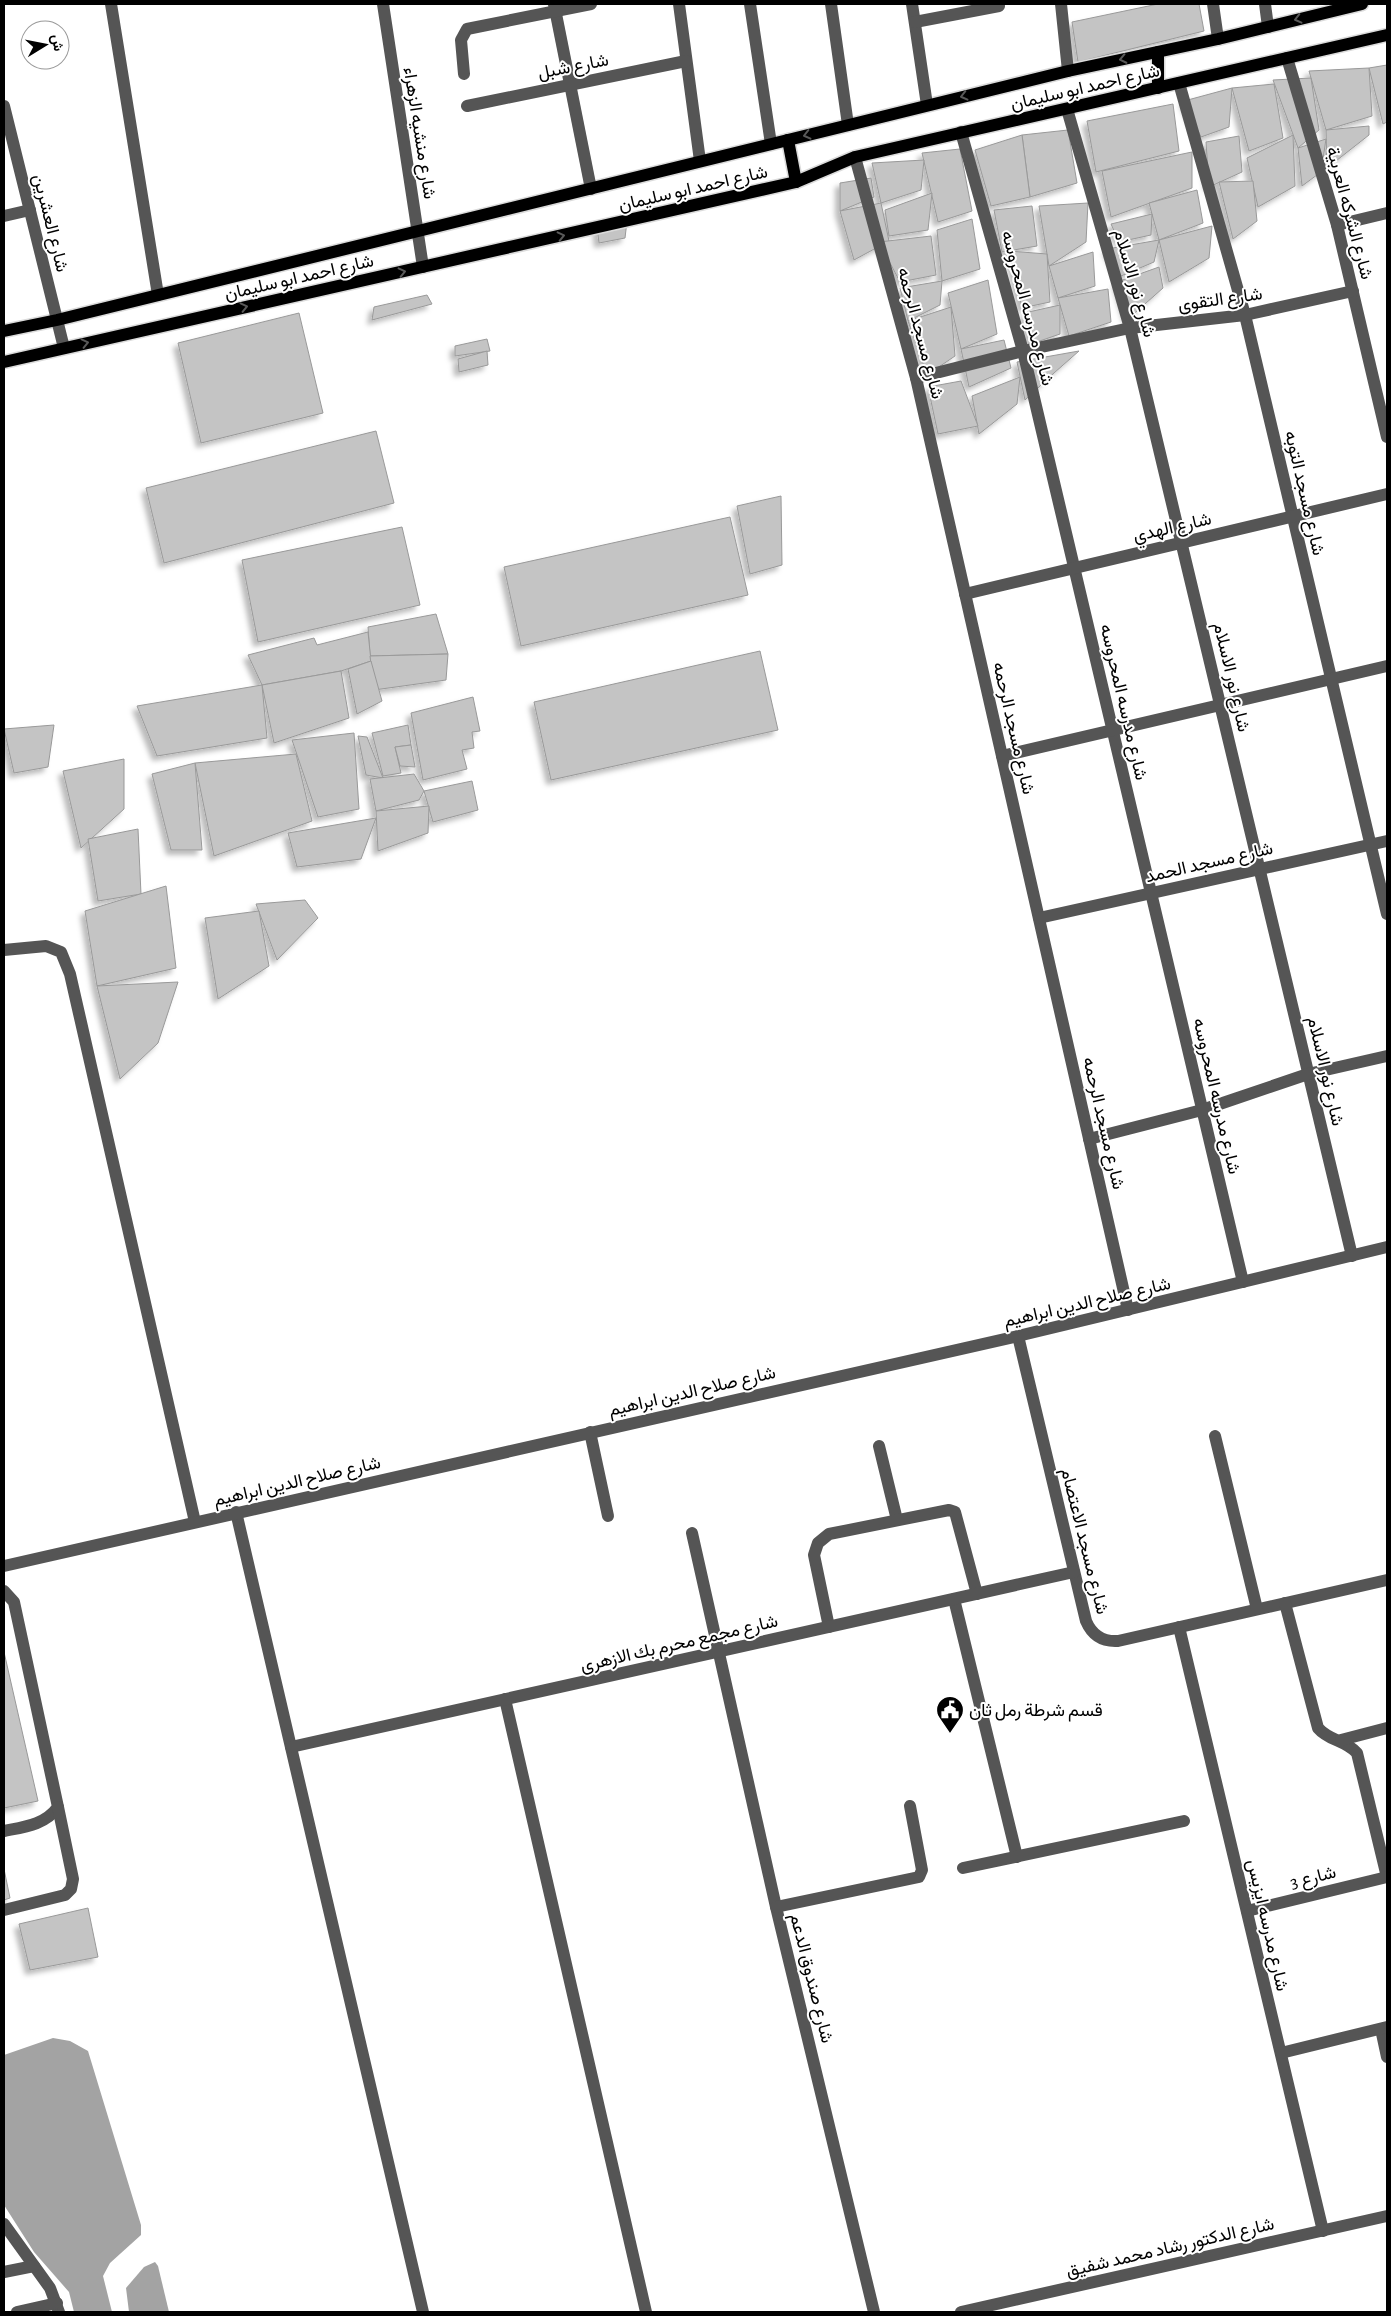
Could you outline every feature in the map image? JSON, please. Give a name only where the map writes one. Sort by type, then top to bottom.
[{"type":"main road","name":"شارع احمد ابو سليمان","points":[[4,331],[158,296],[1068,70],[1268,27],[1321,9],[1362,4]]},
{"type":"main road","name":"شارع احمد ابو سليمان","points":[[4,362],[796,182],[855,157],[1387,35]]},
{"type":"main road","points":[[1158,52],[1158,88]]},
{"type":"main road","points":[[788,140],[796,182]]},
{"type":"street","points":[[111,4],[158,296]]},
{"type":"street","name":"شارع منشيه الزهراء","points":[[383,4],[423,267]]},
{"type":"street","points":[[464,74],[461,40],[467,29],[554,8],[591,4]]},
{"type":"street","points":[[679,4],[700,161]]},
{"type":"street","points":[[750,4],[771,144]]},
{"type":"street","points":[[832,4],[848,125]]},
{"type":"street","points":[[912,4],[927,105]]},
{"type":"street","points":[[1061,4],[1068,70]]},
{"type":"street","points":[[1213,4],[1218,39]]},
{"type":"street","points":[[1265,4],[1268,27]]},
{"type":"street","points":[[915,22],[999,6]]},
{"type":"street","points":[[554,8],[591,189]]},
{"type":"street","name":"شارع الشركه العربية","points":[[1287,58],[1337,225],[1387,437]]},
{"type":"street","name":"شارع شبل","points":[[467,106],[686,61]]},
{"type":"street","name":"شارع مسجد التوبه","points":[[1179,83],[1245,315],[1387,914]]},
{"type":"street","name":"شارع العشرين","points":[[4,106],[6,124],[30,210],[64,348]]},
{"type":"street","name":"شارع نور الاسلام","points":[[1067,109],[1130,328],[1352,1256]]},
{"type":"street","name":"شارع مدرسه المحروسه","points":[[961,132],[1023,351],[1243,1282]]},
{"type":"street","name":"شارع مسجد الرحمه","points":[[855,157],[916,378],[1128,1310]]},
{"type":"street","points":[[4,216],[30,210]]},
{"type":"street","points":[[1337,225],[1387,213]]},
{"type":"street","name":"شارع التقوى","points":[[916,378],[1023,351],[1130,328],[1245,315],[1353,291]]},
{"type":"street","name":"شارع الهدي","points":[[965,594],[1387,494]]},
{"type":"street","points":[[1002,756],[1387,666]]},
{"type":"street","name":"شارع مسجد الحمد","points":[[1039,918],[1387,840]]},
{"type":"street","points":[[4,950],[46,946],[61,952],[70,974],[195,1522]]},
{"type":"street","points":[[1089,1139],[1202,1110],[1308,1074],[1387,1056]]},
{"type":"street","name":"شارع صلاح الدين ابراهيم","points":[[4,1566],[1018,1336],[1387,1247]]},
{"type":"street","name":"شارع مسجد الاعتصام","points":[[1018,1336],[1086,1621],[1089,1629],[1102,1639],[1118,1641],[1387,1580]]},
{"type":"street","points":[[590,1432],[608,1516]]},
{"type":"street","points":[[1215,1436],[1257,1609]]},
{"type":"street","points":[[879,1446],[897,1520]]},
{"type":"street","points":[[829,1627],[814,1555],[818,1542],[829,1534],[949,1510],[955,1512],[976,1594]]},
{"type":"street","points":[[236,1512],[423,2312]]},
{"type":"street","name":"شارع صندوق الدعم","points":[[692,1533],[776,1907],[874,2312]]},
{"type":"street","name":"شارع مجمع محرم بك الازهرى","points":[[291,1747],[1074,1572]]},
{"type":"street","points":[[4,1591],[14,1602],[73,1879],[71,1888],[65,1895],[4,1910]]},
{"type":"street","points":[[954,1599],[1017,1856]]},
{"type":"street","points":[[1285,1603],[1314,1721],[1323,1734],[1330,1739],[1341,1740],[1387,1728]]},
{"type":"street","name":"شارع مدرسه ايزيس","points":[[1179,1627],[1323,2231]]},
{"type":"street","points":[[505,1699],[646,2312]]},
{"type":"street","points":[[1341,1740],[1357,1754],[1387,1877]]},
{"type":"street","points":[[776,1907],[919,1877],[922,1870],[910,1806]]},
{"type":"street","points":[[4,1831],[36,1824],[52,1816],[58,1807]]},
{"type":"street","points":[[963,1868],[1184,1821]]},
{"type":"street","name":"شارع 3","points":[[1247,1911],[1387,1877]]},
{"type":"street","points":[[1281,2053],[1384,2028],[1387,2056]]},
{"type":"street","name":"شارع الدكتور رشاد محمد شفيق","points":[[961,2312],[1387,2216]]},
{"type":"street","points":[[4,2224],[50,2288],[58,2308],[17,2312]]},
{"type":"street","points":[[4,2272],[34,2266]]},
{"type":"shaded area","points":[[53,2038],[70,2041],[88,2051],[141,2225],[141,2235],[110,2263],[103,2276],[112,2312],[74,2312],[69,2292],[34,2252],[4,2205],[4,2055]]},
{"type":"shaded area","points":[[155,2262],[158,2266],[169,2312],[129,2312],[126,2288],[144,2267]]},
{"type":"building","points":[[1158,4],[1199,4],[1204,31],[1078,62],[1072,22]]},
{"type":"building","points":[[1387,65],[1387,122],[1383,124],[1369,68]]},
{"type":"building","points":[[1369,68],[1372,116],[1326,130],[1309,71]]},
{"type":"building","points":[[1311,78],[1319,130],[1298,148],[1273,80]]},
{"type":"building","points":[[1274,84],[1283,138],[1249,151],[1232,88]]},
{"type":"building","points":[[1232,88],[1229,127],[1201,137],[1184,101]]},
{"type":"building","points":[[1173,104],[1179,151],[1096,172],[1087,121]]},
{"type":"building","points":[[1369,126],[1369,135],[1327,168],[1326,130]]},
{"type":"building","points":[[1068,130],[1077,183],[1030,197],[1022,135]]},
{"type":"building","points":[[1022,135],[1030,197],[991,206],[975,150]]},
{"type":"building","points":[[1293,135],[1295,186],[1258,207],[1247,158]]},
{"type":"building","points":[[1239,136],[1242,172],[1209,187],[1206,142]]},
{"type":"building","points":[[1326,139],[1321,172],[1302,186],[1298,148]]},
{"type":"building","points":[[960,149],[972,211],[938,222],[922,153]]},
{"type":"building","points":[[1192,152],[1192,188],[1111,217],[1102,171]]},
{"type":"building","points":[[924,160],[921,190],[881,203],[872,163]]},
{"type":"building","points":[[871,178],[874,197],[840,211],[840,183]]},
{"type":"building","points":[[1253,181],[1257,221],[1233,239],[1219,182]]},
{"type":"building","points":[[1197,190],[1203,223],[1159,240],[1149,203]]},
{"type":"building","points":[[932,193],[928,230],[889,236],[885,210]]},
{"type":"building","points":[[881,203],[889,241],[854,260],[840,211]]},
{"type":"building","points":[[1088,203],[1086,242],[1049,266],[1039,206]]},
{"type":"building","points":[[1032,206],[1037,246],[1002,252],[994,210]]},
{"type":"building","points":[[1152,214],[1151,235],[1119,242],[1111,224]]},
{"type":"building","points":[[972,219],[980,269],[942,281],[937,230]]},
{"type":"building","points":[[627,221],[625,238],[599,243],[597,227]]},
{"type":"building","points":[[1212,226],[1209,258],[1169,282],[1159,240]]},
{"type":"building","points":[[931,236],[936,275],[900,282],[879,242]]},
{"type":"building","points":[[1159,240],[1154,262],[1121,276],[1107,249]]},
{"type":"building","points":[[1009,251],[1047,254],[1050,302],[1022,308]]},
{"type":"building","points":[[1093,252],[1095,286],[1058,298],[1049,266]]},
{"type":"building","points":[[1159,267],[1163,288],[1128,319],[1117,282]]},
{"type":"building","points":[[988,280],[997,334],[961,349],[948,293]]},
{"type":"building","points":[[942,281],[940,305],[908,321],[900,288]]},
{"type":"building","points":[[1108,289],[1111,322],[1069,336],[1058,298]]},
{"type":"building","points":[[427,295],[432,304],[372,320],[374,307]]},
{"type":"building","points":[[1060,305],[1060,334],[1031,344],[1024,313]]},
{"type":"building","points":[[951,307],[955,356],[927,375],[908,321]]},
{"type":"building","points":[[299,313],[323,413],[201,443],[178,343]]},
{"type":"building","points":[[487,339],[490,351],[455,356],[455,346]]},
{"type":"building","points":[[1004,340],[1011,368],[969,387],[961,349]]},
{"type":"building","points":[[487,351],[488,365],[459,372],[458,359]]},
{"type":"building","points":[[1079,351],[1054,373],[1025,400],[1017,362]]},
{"type":"building","points":[[1020,377],[1017,404],[979,434],[972,396]]},
{"type":"building","points":[[961,381],[978,426],[938,434],[928,387]]},
{"type":"building","points":[[376,431],[394,503],[164,563],[146,488]]},
{"type":"building","points":[[781,496],[782,565],[750,574],[737,506]]},
{"type":"building","points":[[730,517],[748,595],[521,646],[504,567]]},
{"type":"building","points":[[402,527],[420,605],[258,642],[242,560]]},
{"type":"building","points":[[436,614],[448,654],[370,656],[368,627]]},
{"type":"building","points":[[368,632],[371,661],[341,671],[262,685],[248,655],[314,638],[317,645]]},
{"type":"building","points":[[760,651],[778,730],[551,780],[534,702]]},
{"type":"building","points":[[448,654],[446,680],[374,690],[370,656]]},
{"type":"building","points":[[371,661],[382,701],[357,714],[348,669]]},
{"type":"building","points":[[341,671],[349,718],[274,743],[262,685]]},
{"type":"building","points":[[262,685],[267,738],[157,756],[137,706]]},
{"type":"building","points":[[473,697],[480,731],[472,732],[474,748],[462,750],[467,769],[423,780],[411,713]]},
{"type":"building","points":[[54,725],[48,767],[14,773],[4,729]]},
{"type":"building","points":[[408,725],[411,745],[395,747],[401,773],[383,776],[372,733]]},
{"type":"building","points":[[354,733],[359,809],[318,817],[292,740]]},
{"type":"building","points":[[358,736],[367,737],[383,778],[366,775]]},
{"type":"building","points":[[411,745],[415,767],[400,766],[395,747]]},
{"type":"building","points":[[296,754],[312,821],[214,856],[195,763]]},
{"type":"building","points":[[124,759],[124,809],[81,848],[63,771]]},
{"type":"building","points":[[195,763],[202,850],[171,850],[152,774]]},
{"type":"building","points":[[414,774],[424,791],[419,800],[376,811],[370,779]]},
{"type":"building","points":[[472,781],[478,810],[433,822],[424,791]]},
{"type":"building","points":[[429,806],[428,833],[378,851],[376,811]]},
{"type":"building","points":[[376,818],[361,859],[297,867],[288,833]]},
{"type":"building","points":[[138,829],[141,894],[98,901],[88,839]]},
{"type":"building","points":[[166,886],[176,968],[97,986],[85,911]]},
{"type":"building","points":[[305,900],[318,918],[277,960],[256,904]]},
{"type":"building","points":[[259,911],[269,966],[218,999],[205,918]]},
{"type":"building","points":[[178,982],[158,1043],[120,1079],[97,986]]},
{"type":"building","points":[[4,1652],[38,1801],[4,1808]]},
{"type":"building","points":[[4,1869],[10,1898],[4,1900]]},
{"type":"building","points":[[88,1908],[98,1957],[30,1970],[19,1924]]},
{"type":"place","name":"قسم شرطة رمل ثان","points":[[950,1734]]}]
